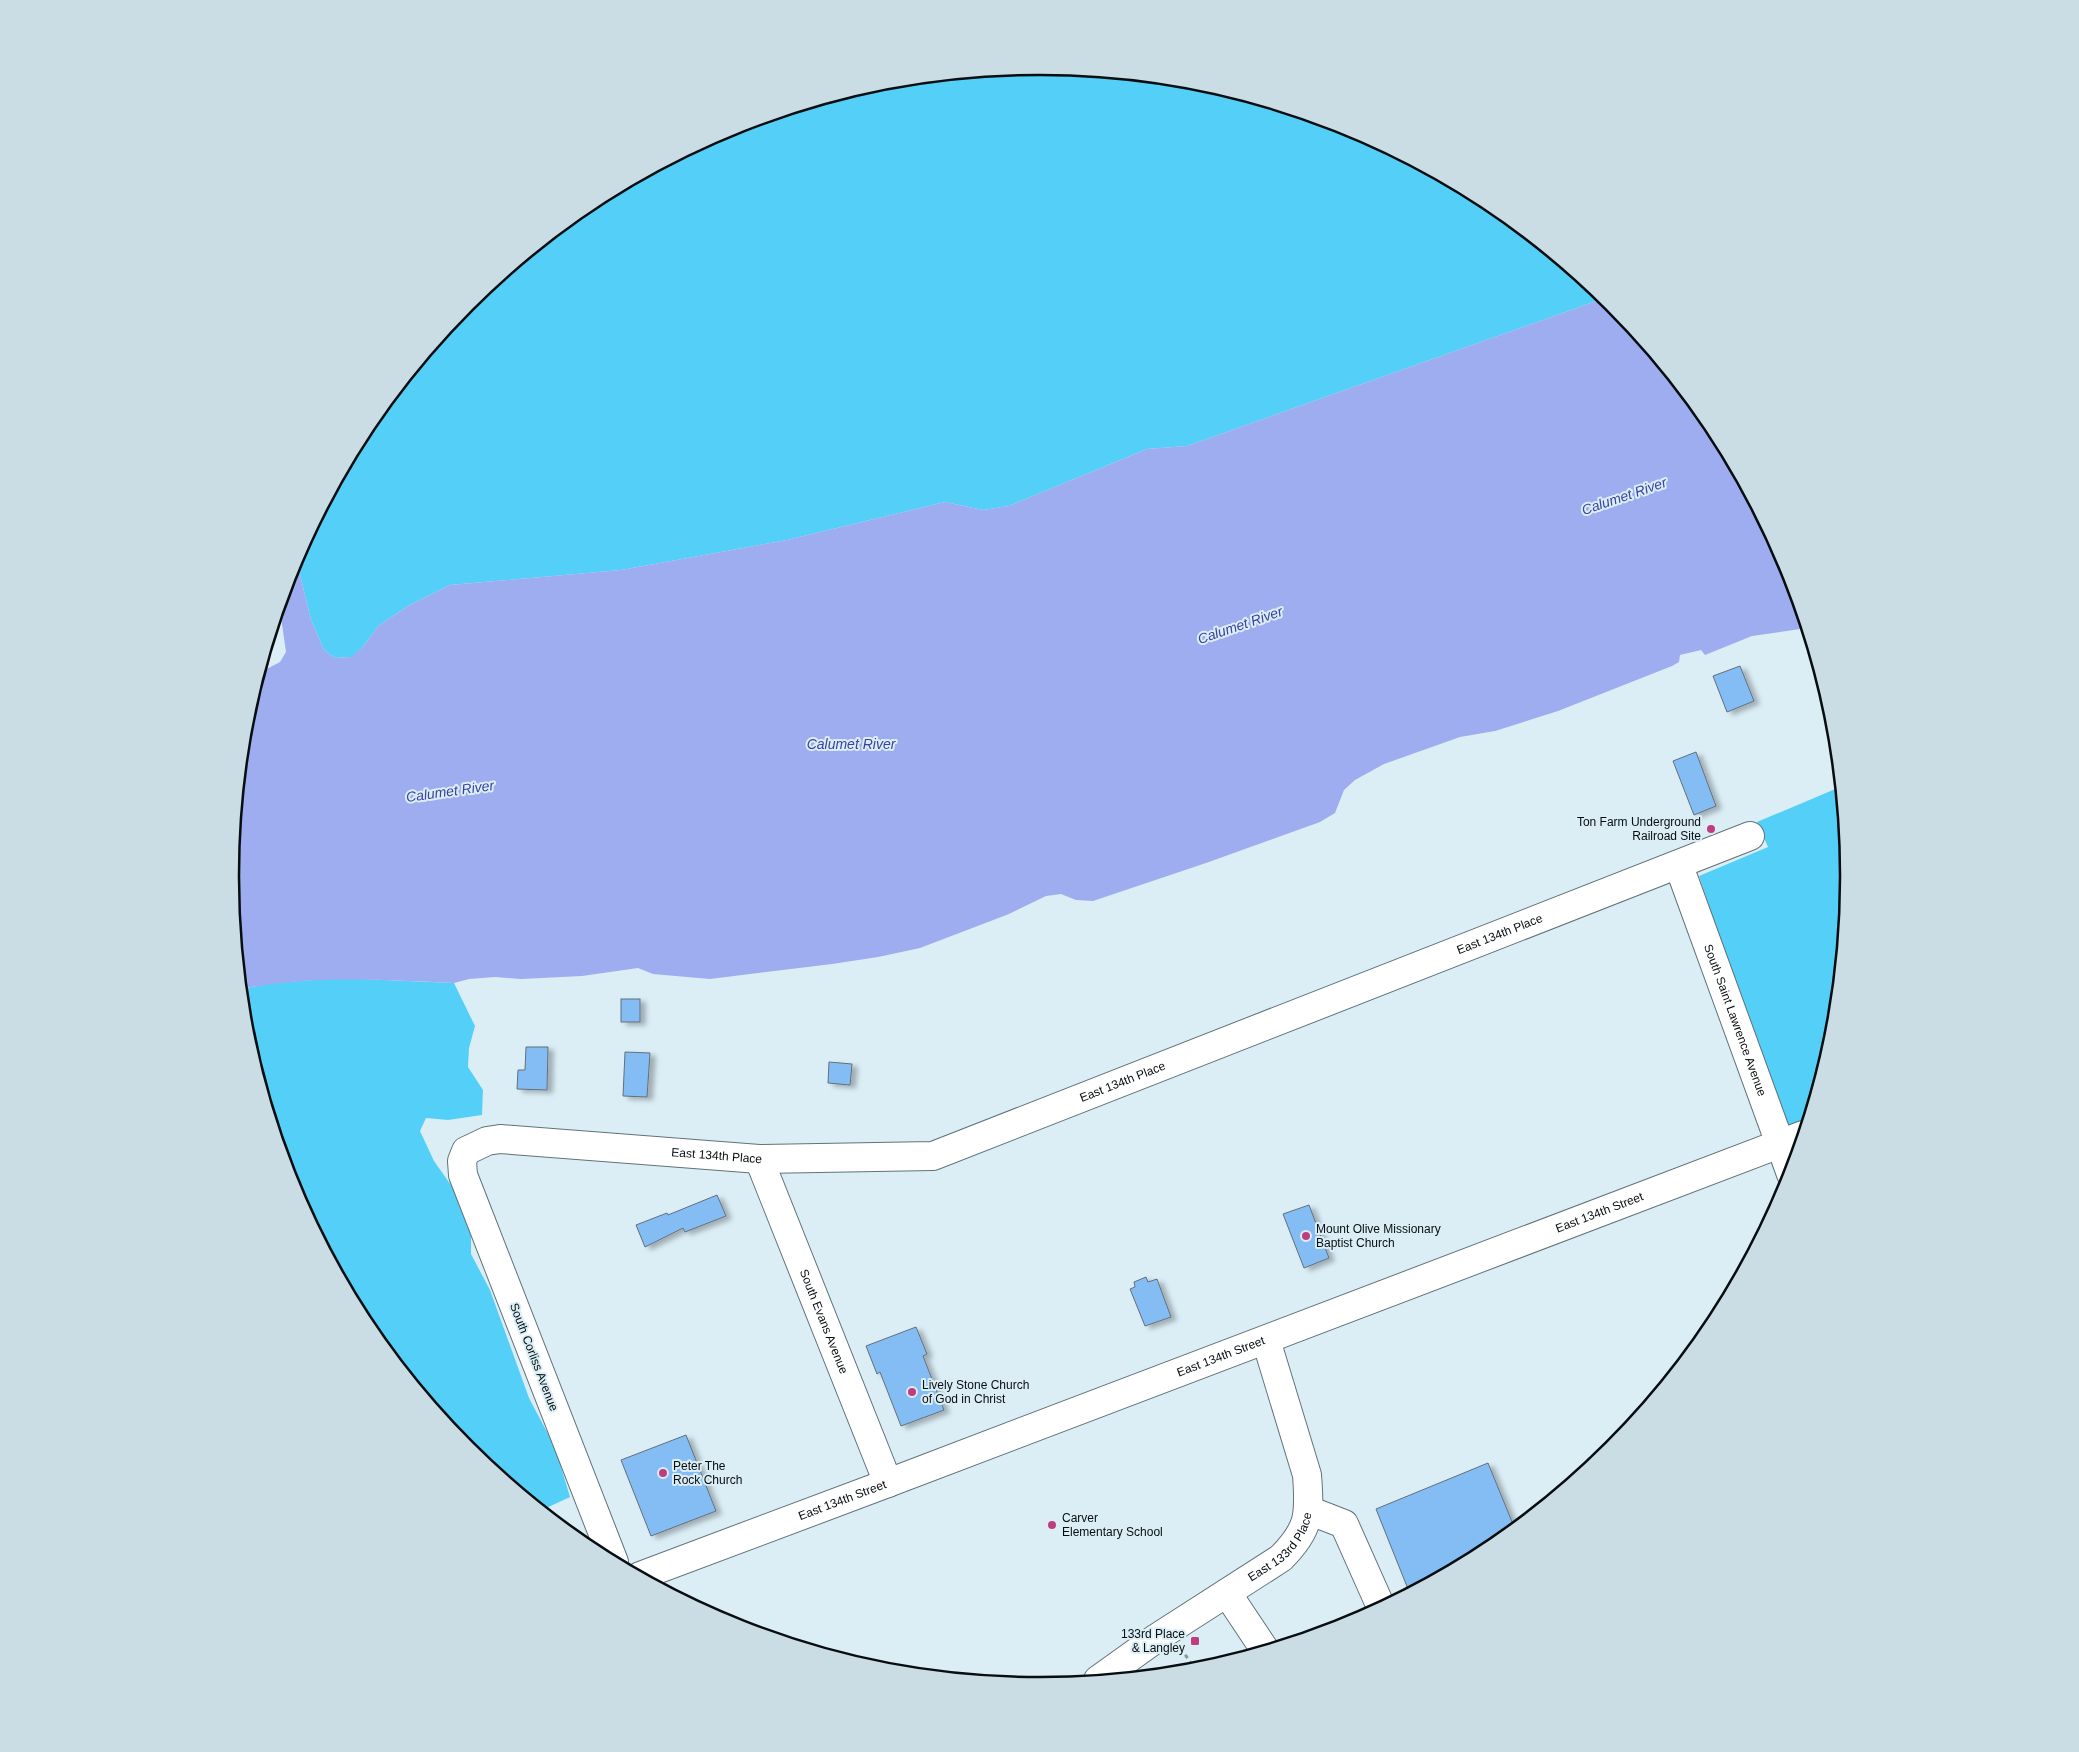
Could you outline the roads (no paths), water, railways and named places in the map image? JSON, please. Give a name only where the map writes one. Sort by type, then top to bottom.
[{"type":"street","name":"East 134th Place","points":[[466,1151],[487,1141],[500,1139],[759,1159],[933,1156],[1679,866],[1750,836]]},
{"type":"street","name":"South Saint Lawrence Avenue","points":[[1679,866],[1791,1140]]},
{"type":"street","name":"East 134th Street","points":[[646,1574],[888,1484],[1791,1140]]},
{"type":"street","name":"South Corliss Avenue","points":[[466,1151],[462,1161],[463,1175],[610,1552]]},
{"type":"street","name":"South Evans Avenue","points":[[759,1159],[888,1484]]},
{"type":"street","name":"East 133rd Place","points":[[1107,1674],[1158,1637],[1281,1558],[1295,1544],[1303,1532],[1308,1510],[1307,1475],[1266,1340]]},
{"type":"street","points":[[1308,1510],[1344,1524],[1378,1601]]},
{"type":"street","points":[[1227,1593],[1262,1645]]},
{"type":"water","name":"Calumet River","points":[[1597,301],[1642,348],[1675,388],[1706,431],[1758,522],[1780,569],[1801,629],[1752,636],[1705,655],[1701,650],[1680,655],[1679,662],[1672,666],[1558,711],[1495,731],[1460,737],[1384,764],[1355,780],[1344,790],[1335,813],[1320,822],[1093,901],[1076,900],[1061,894],[1046,896],[1009,914],[920,948],[832,964],[710,979],[653,974],[638,968],[582,976],[521,979],[495,977],[469,979],[454,983],[321,980],[246,988],[240,928],[239,876],[240,824],[245,771],[266,669],[280,662],[286,652],[281,620],[299,570],[311,620],[324,650],[335,658],[351,657],[363,647],[378,626],[408,606],[450,585],[621,570],[787,540],[945,502],[983,510],[1009,506],[1147,449],[1187,446]]},
{"type":"place","name":"Ton Farm Underground Railroad Site","points":[[1711,829]]},
{"type":"place","name":"Mount Olive Missionary Baptist Church","points":[[1306,1236]]},
{"type":"place","name":"Lively Stone Church of God in Christ","points":[[912,1392]]},
{"type":"place","name":"Peter The Rock Church","points":[[663,1473]]},
{"type":"place","name":"Carver Elementary School","points":[[1052,1525]]},
{"type":"place","name":"133rd Place & Langley","points":[[1195,1641]]}]
